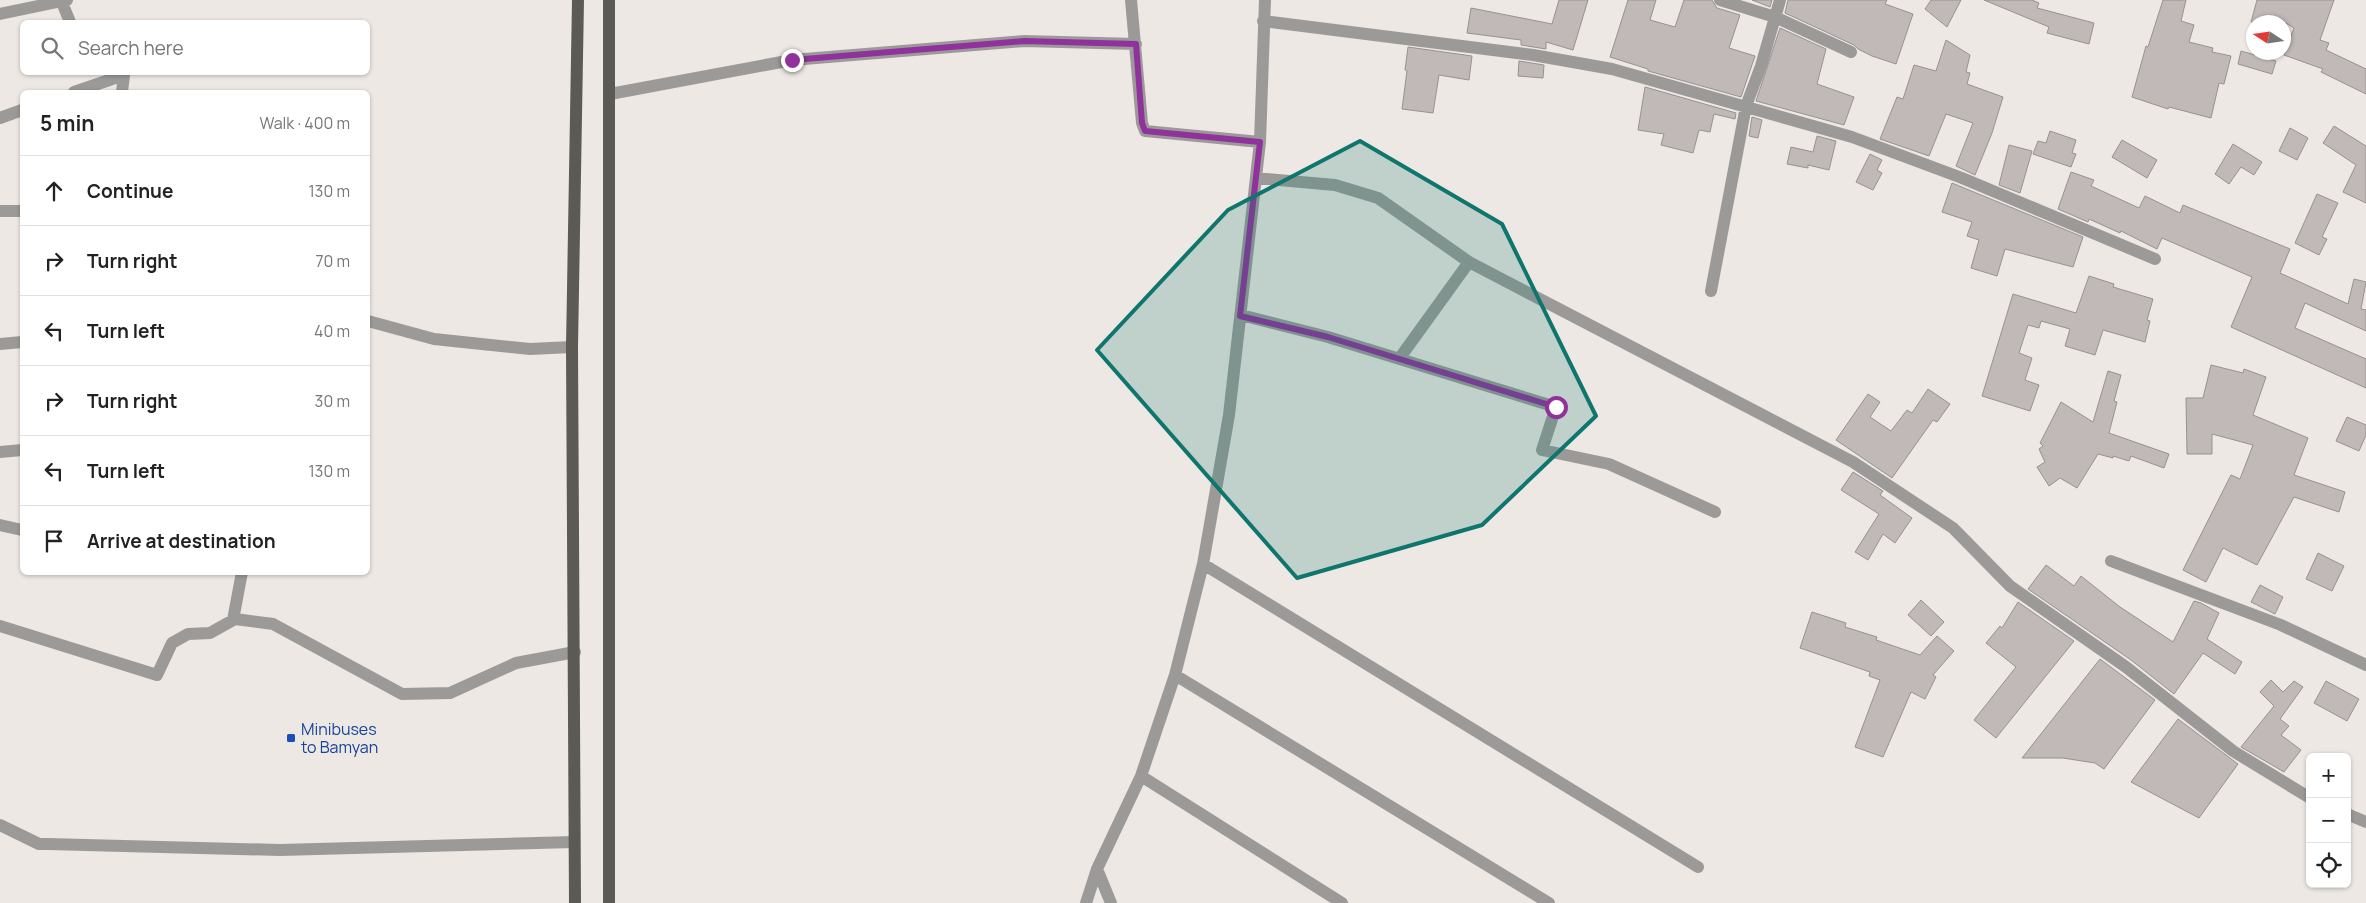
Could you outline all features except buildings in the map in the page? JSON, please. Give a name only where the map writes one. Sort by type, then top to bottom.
[{"type":"main road","points":[[575,903],[572,346],[578,0]]},
{"type":"main road","points":[[609,0],[607,530],[609,903]]},
{"type":"street","points":[[1131,0],[1142,123],[1145,131],[1260,142]]},
{"type":"street","points":[[1086,903],[1097,869],[1141,776],[1175,675],[1203,564],[1229,415],[1256,178],[1260,142],[1263,21],[1266,0]]},
{"type":"street","points":[[1720,0],[1775,17],[1851,52]]},
{"type":"street","points":[[1711,291],[1746,106],[1780,0]]},
{"type":"street","points":[[0,14],[63,1],[69,20]]},
{"type":"street","points":[[1263,21],[1533,55],[1604,67],[1852,137],[1962,178],[2155,259]]},
{"type":"street","points":[[610,94],[792,60],[1024,41],[1136,44]]},
{"type":"street","points":[[79,90],[120,75]]},
{"type":"street","points":[[122,90],[123,75]]},
{"type":"street","points":[[0,118],[20,111]]},
{"type":"street","points":[[1256,178],[1335,185],[1378,198],[1468,262],[1853,462],[1953,528],[2010,586],[2126,667],[2233,751],[2306,796]]},
{"type":"street","points":[[0,211],[20,211]]},
{"type":"street","points":[[1399,359],[1468,262]]},
{"type":"street","points":[[1240,316],[1328,337],[1556,407],[1542,450],[1609,464],[1715,512]]},
{"type":"street","points":[[370,322],[434,339],[530,349],[572,346]]},
{"type":"street","points":[[0,344],[20,342]]},
{"type":"street","points":[[0,452],[20,450]]},
{"type":"street","points":[[0,525],[20,530]]},
{"type":"street","points":[[2111,561],[2281,625],[2366,665]]},
{"type":"street","points":[[1203,564],[1698,867]]},
{"type":"street","points":[[233,620],[241,575]]},
{"type":"street","points":[[0,626],[157,674],[172,643],[188,634],[210,633],[233,620],[273,624],[402,694],[450,693],[516,663],[575,652]]},
{"type":"street","points":[[1175,675],[1550,903]]},
{"type":"street","points":[[1141,776],[1342,903]]},
{"type":"street","points":[[2351,816],[2366,822]]},
{"type":"street","points":[[0,825],[39,844],[280,850],[574,842]]},
{"type":"street","points":[[1097,869],[1111,903]]},
{"type":"highlighted area","points":[[1360,141],[1502,224],[1596,416],[1482,525],[1297,578],[1097,350],[1228,210]]},
{"type":"place","name":"Minibuses to Bamyan","points":[[291,738]]},
{"type":"route","points":[[792,60],[1024,41],[1136,44],[1142,123],[1145,131],[1260,142],[1240,316],[1328,337],[1556,407]]}]
